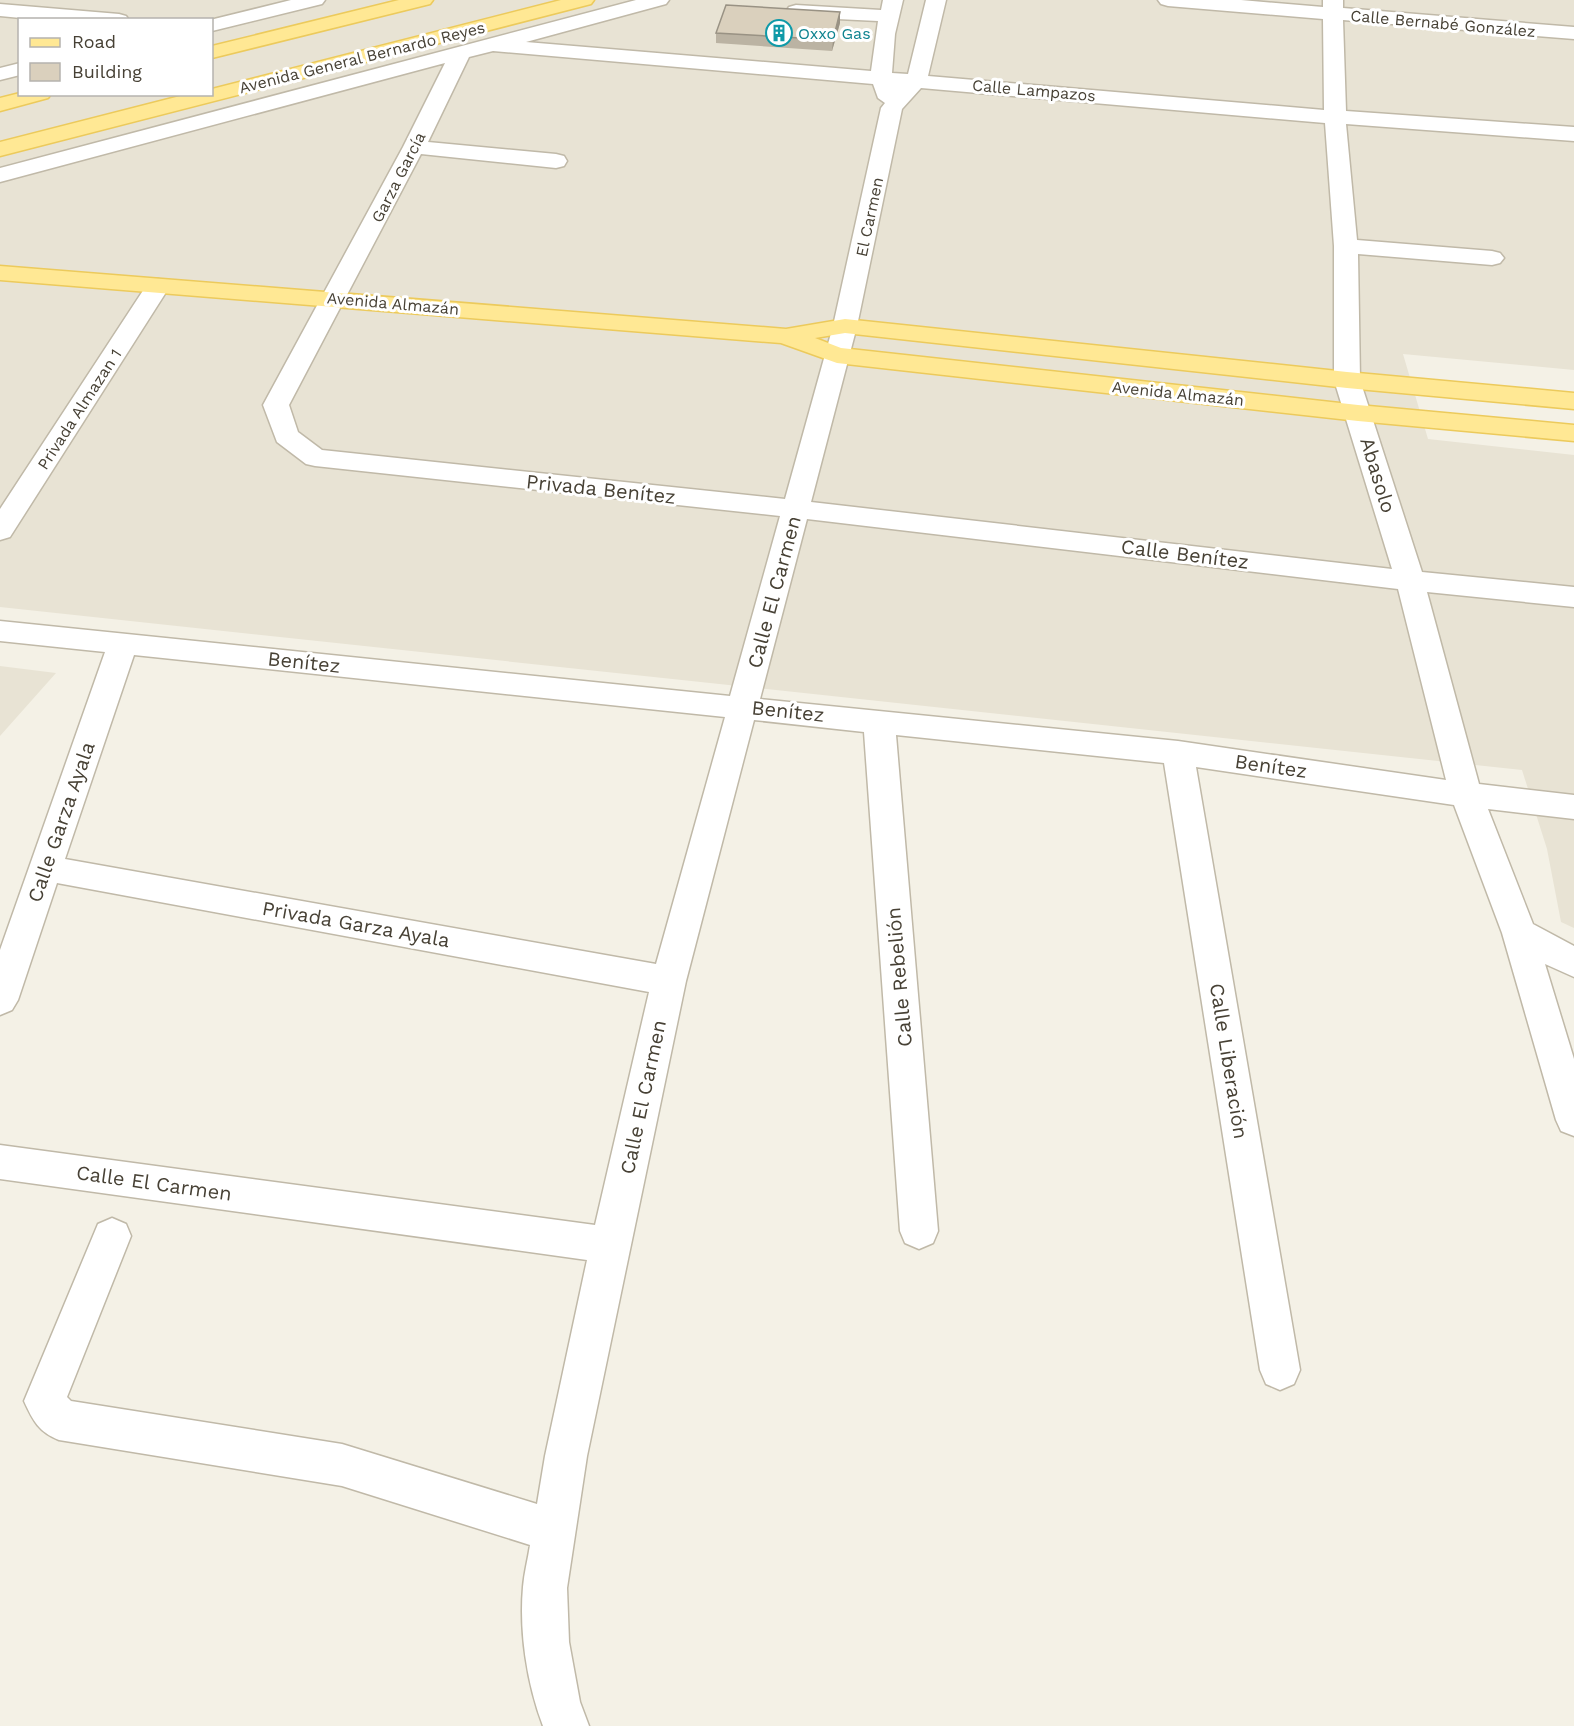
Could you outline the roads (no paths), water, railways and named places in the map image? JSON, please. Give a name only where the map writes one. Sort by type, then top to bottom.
[{"type":"main road","points":[[213,52],[423,0]]},
{"type":"main road","name":"Avenida General Bernardo Reyes","points":[[213,95],[584,0]]},
{"type":"main road","points":[[0,105],[34,96]]},
{"type":"main road","name":"Avenida General Bernardo Reyes","points":[[0,149],[208,96]]},
{"type":"main road","name":"Avenida Almazán","points":[[3,277],[334,298],[841,341],[1347,380],[1574,401]]},
{"type":"main road","name":"Avenida Almazán","points":[[841,341],[1358,413],[1574,433]]},
{"type":"street","points":[[62,17],[78,0]]},
{"type":"street","points":[[213,25],[315,0]]},
{"type":"street","points":[[0,175],[659,0]]},
{"type":"street","name":"El Carmen","points":[[841,341],[892,108],[917,80],[936,0]]},
{"type":"street","name":"Calle Bernabé González","points":[[1168,0],[1333,7],[1574,33]]},
{"type":"street","name":"Abasolo","points":[[1333,7],[1335,117],[1346,246],[1347,380],[1410,581],[1466,795],[1519,933],[1574,1120]]},
{"type":"street","points":[[785,19],[788,13],[797,10],[892,8],[881,77],[892,108]]},
{"type":"street","points":[[0,10],[81,18]]},
{"type":"street","name":"Calle Lampazos","points":[[493,45],[1335,117],[1574,134]]},
{"type":"street","points":[[769,68],[775,47]]},
{"type":"street","name":"Garza García","points":[[405,468],[315,458],[286,436],[276,405],[414,147],[460,54]]},
{"type":"street","points":[[414,147],[556,161]]},
{"type":"street","points":[[1346,246],[1492,258]]},
{"type":"street","name":"Privada Almazan 1","points":[[0,531],[158,286]]},
{"type":"street","name":"Calle El Carmen","points":[[0,1162],[610,1245],[669,981],[841,341]]},
{"type":"street","name":"Privada Benítez","points":[[405,468],[796,509]]},
{"type":"street","name":"Calle Benítez","points":[[796,509],[1410,581],[1574,597]]},
{"type":"street","name":"Benítez","points":[[0,631],[744,706],[1179,753],[1466,795],[1574,807]]},
{"type":"street","name":"Calle Garza Ayala","points":[[0,1000],[123,644]]},
{"type":"street","name":"Calle Rebelión","points":[[879,722],[919,1232]]},
{"type":"street","name":"Calle Liberación","points":[[1179,753],[1280,1370]]},
{"type":"street","name":"Privada Garza Ayala","points":[[44,868],[669,981]]},
{"type":"street","points":[[1519,933],[1574,963]]},
{"type":"street","points":[[112,1236],[45,1401],[59,1419],[342,1465],[553,1531]]},
{"type":"street","points":[[566,1726],[557,1702],[547,1642],[544,1588],[566,1456],[610,1245]]},
{"type":"place","name":"Oxxo Gas","points":[[779,33]]}]
